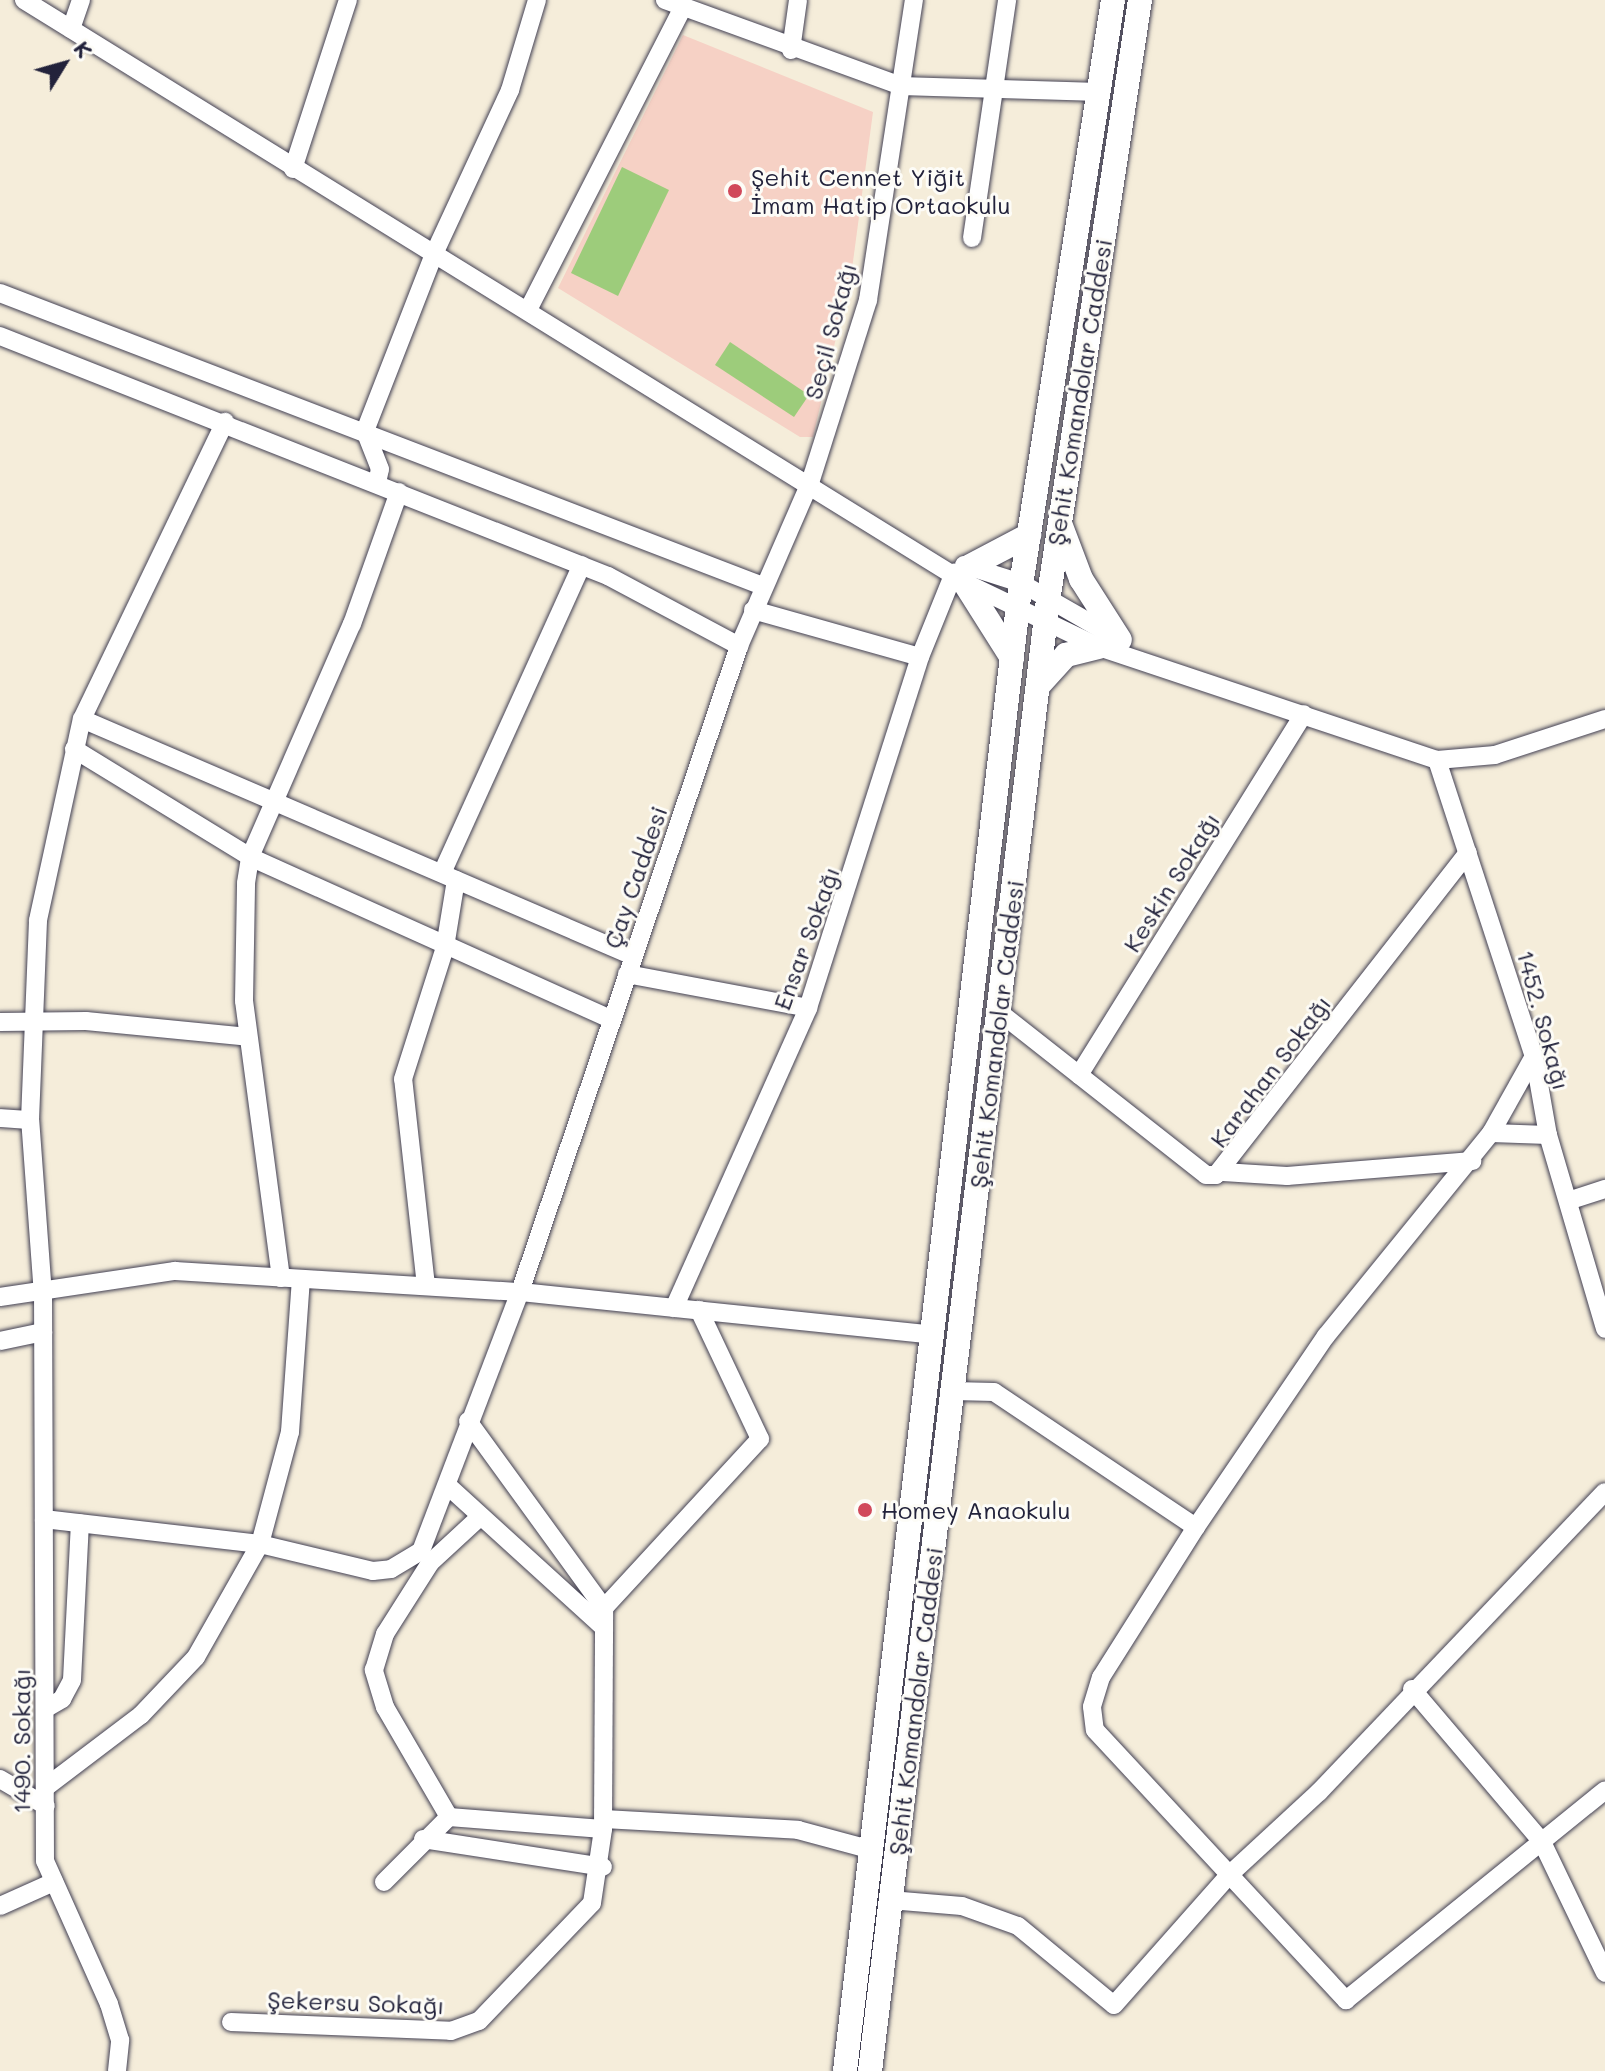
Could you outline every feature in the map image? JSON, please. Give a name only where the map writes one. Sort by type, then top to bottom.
[{"type":"main road","name":"Şehit Komandolar Caddesi","points":[[845,2071],[1019,593],[1113,0]]},
{"type":"main road","name":"Şehit Komandolar Caddesi","points":[[870,2071],[1047,610],[1140,0]]},
{"type":"main road","points":[[1038,686],[1066,655],[1110,644],[1081,579],[1060,518]]},
{"type":"main road","points":[[1012,658],[958,571],[1029,535]]},
{"type":"street","points":[[24,0],[293,169],[958,571],[1019,593],[1110,644],[1437,760],[1495,755],[1605,719]]},
{"type":"street","points":[[71,29],[81,0]]},
{"type":"street","points":[[293,169],[348,0]]},
{"type":"street","points":[[377,483],[380,469],[365,431],[434,254],[510,90],[537,0]]},
{"type":"street","points":[[791,50],[798,0]]},
{"type":"street","name":"Seçil Sokağı","points":[[810,483],[868,300],[914,0]]},
{"type":"street","points":[[972,238],[1007,0]]},
{"type":"street","points":[[528,310],[674,3],[791,50],[901,86],[1099,92]]},
{"type":"street","points":[[0,293],[763,586]]},
{"type":"street","points":[[0,336],[582,565],[739,646]]},
{"type":"street","name":"1490. Sokağı","points":[[117,2071],[120,2040],[109,2004],[45,1861],[43,1295],[30,1120],[38,920],[82,719],[225,422]]},
{"type":"street","name":"Çay Caddesi","points":[[44,1519],[260,1544],[391,1569],[421,1551],[468,1421],[520,1292],[739,646],[810,483]]},
{"type":"street","points":[[281,1278],[248,1037],[250,857],[399,492]]},
{"type":"street","points":[[426,1286],[403,1079],[445,947],[449,876],[582,565]]},
{"type":"street","name":"Ensar Sokağı","points":[[674,1308],[808,1008],[920,657],[958,571]]},
{"type":"street","points":[[753,610],[920,657]]},
{"type":"street","name":"Keskin Sokağı","points":[[1079,1075],[1304,714]]},
{"type":"street","points":[[82,719],[633,956]]},
{"type":"street","points":[[74,749],[250,857],[612,1020]]},
{"type":"street","name":"1452. Sokağı","points":[[1437,760],[1534,1056],[1548,1135],[1571,1200],[1605,1329]]},
{"type":"street","name":"Karahan Sokağı","points":[[999,1012],[1206,1175],[1223,1172],[1468,853]]},
{"type":"street","points":[[627,974],[808,1008]]},
{"type":"street","points":[[0,1022],[248,1037]]},
{"type":"street","points":[[1534,1056],[1472,1161],[1326,1336],[1196,1527],[1101,1677],[1092,1707],[1095,1730],[1346,2000],[1605,1790]]},
{"type":"street","points":[[0,1118],[30,1120]]},
{"type":"street","points":[[1491,1133],[1548,1135]]},
{"type":"street","points":[[1223,1172],[1287,1176],[1472,1161]]},
{"type":"street","points":[[1571,1200],[1605,1189]]},
{"type":"street","points":[[0,1297],[43,1295],[175,1271],[520,1292],[934,1335]]},
{"type":"street","points":[[0,1779],[46,1797],[141,1715],[196,1657],[260,1544],[290,1432],[301,1279]]},
{"type":"street","points":[[468,1421],[604,1608],[760,1439],[699,1310]]},
{"type":"street","points":[[0,1341],[43,1332]]},
{"type":"street","points":[[953,1391],[994,1392],[1196,1527]]},
{"type":"street","points":[[447,1485],[604,1628]]},
{"type":"street","points":[[890,1900],[962,1906],[1018,1926],[1114,2005],[1229,1875],[1319,1792],[1412,1689],[1605,1492]]},
{"type":"street","points":[[449,1817],[385,1707],[374,1670],[385,1634],[430,1563],[481,1516]]},
{"type":"street","points":[[45,1709],[62,1699],[72,1680],[80,1523]]},
{"type":"street","name":"Şekersu Sokağı","points":[[231,2022],[451,2031],[479,2021],[592,1903],[603,1867],[604,1608]]},
{"type":"street","points":[[1412,1689],[1542,1842],[1605,1973]]},
{"type":"street","points":[[384,1882],[423,1839],[449,1817],[798,1830],[872,1850]]},
{"type":"street","points":[[423,1839],[603,1867]]},
{"type":"street","points":[[0,1906],[54,1882]]},
{"type":"shaded area","name":"Şehit Cennet Yiğit İmam Hatip Ortaokulu","points":[[683,35],[873,112],[852,269],[813,437],[800,437],[558,288]]},
{"type":"green space","points":[[622,167],[669,190],[618,296],[571,273]]},
{"type":"green space","points":[[730,342],[809,395],[794,417],[715,365]]},
{"type":"place","name":"Şehit Cennet Yiğit İmam Hatip Ortaokulu","points":[[735,191]]},
{"type":"place","name":"Homey Anaokulu","points":[[865,1510]]}]
